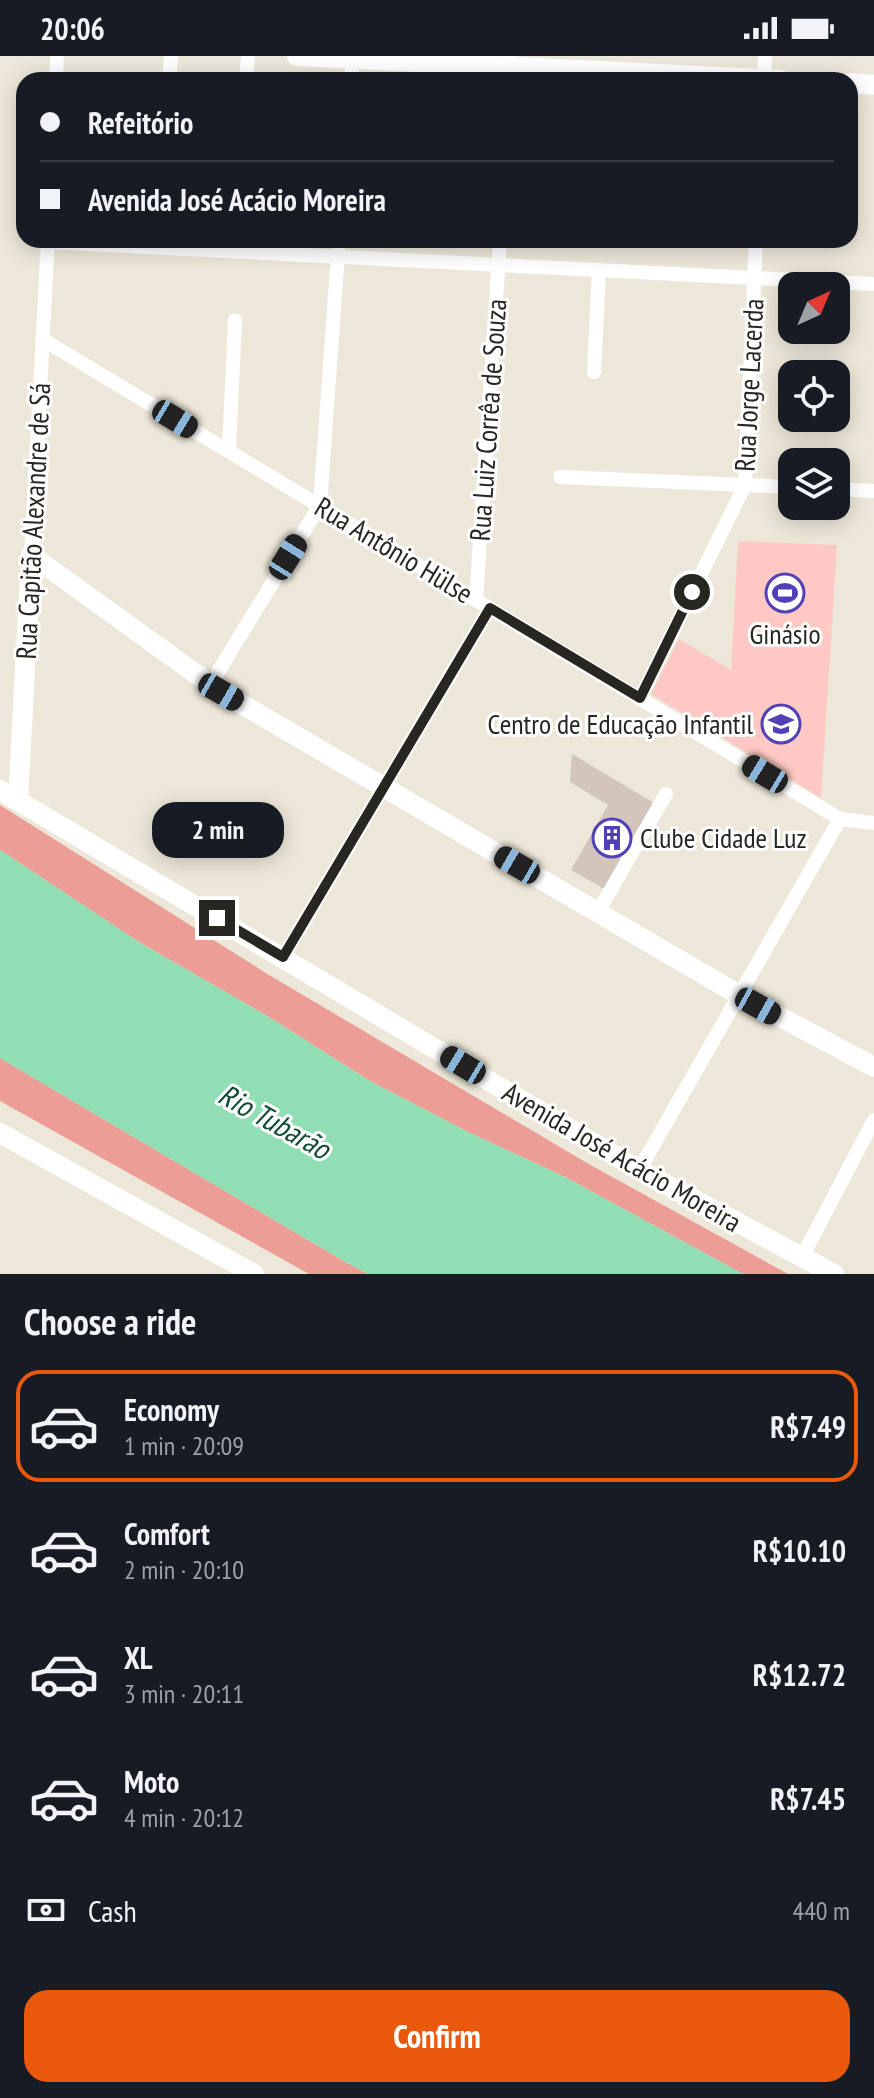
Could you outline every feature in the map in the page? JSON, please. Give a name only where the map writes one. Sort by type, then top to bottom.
[{"type":"street","points":[[297,56],[595,72]]},
{"type":"street","name":"Rua Capitão Alexandre de Sá","points":[[9,796],[31,555],[48,248]]},
{"type":"street","points":[[256,248],[338,257],[874,284]]},
{"type":"street","points":[[210,685],[320,505],[339,248]]},
{"type":"street","name":"Rua Luiz Corrêa de Souza","points":[[476,600],[499,248]]},
{"type":"street","name":"Rua Jorge Lacerda","points":[[640,698],[745,485],[756,248]]},
{"type":"street","points":[[594,372],[599,270]]},
{"type":"street","points":[[229,450],[235,320]]},
{"type":"street","name":"Rua Antônio Hülse","points":[[42,339],[840,819],[874,823]]},
{"type":"street","points":[[560,477],[778,486]]},
{"type":"street","points":[[850,490],[874,491]]},
{"type":"street","points":[[31,555],[210,685],[739,995],[874,1067]]},
{"type":"street","points":[[283,957],[490,608]]},
{"type":"street","points":[[598,912],[666,794]]},
{"type":"street","name":"Avenida José Acácio Moreira","points":[[9,796],[639,1170],[834,1274]]},
{"type":"street","points":[[639,1170],[840,819]]},
{"type":"street","points":[[802,1257],[874,1120]]},
{"type":"street","points":[[0,1133],[254,1274]]},
{"type":"shaded area","points":[[738,541],[837,545],[821,798],[651,694],[679,639],[731,670]]},
{"type":"shaded area","points":[[0,805],[269,975],[587,1163],[788,1274],[743,1274],[567,1178],[468,1132],[370,1081],[264,1014],[139,942],[0,850]]},
{"type":"shaded area","points":[[0,1058],[368,1274],[309,1274],[0,1101]]},
{"type":"water","name":"Rio Tubarão","points":[[0,850],[139,942],[264,1014],[370,1081],[468,1132],[567,1178],[743,1274],[368,1274],[342,1260],[0,1058]]},
{"type":"building","name":"Clube Cidade Luz","points":[[572,754],[654,803],[606,890],[571,870],[608,805],[570,782]]},
{"type":"place","name":"Ginásio","points":[[785,593]]},
{"type":"place","name":"Centro de Educação Infantil","points":[[781,724]]},
{"type":"place","name":"Clube Cidade Luz","points":[[612,838]]},
{"type":"route","points":[[217,918],[283,957],[490,608],[640,698],[692,592]]}]
